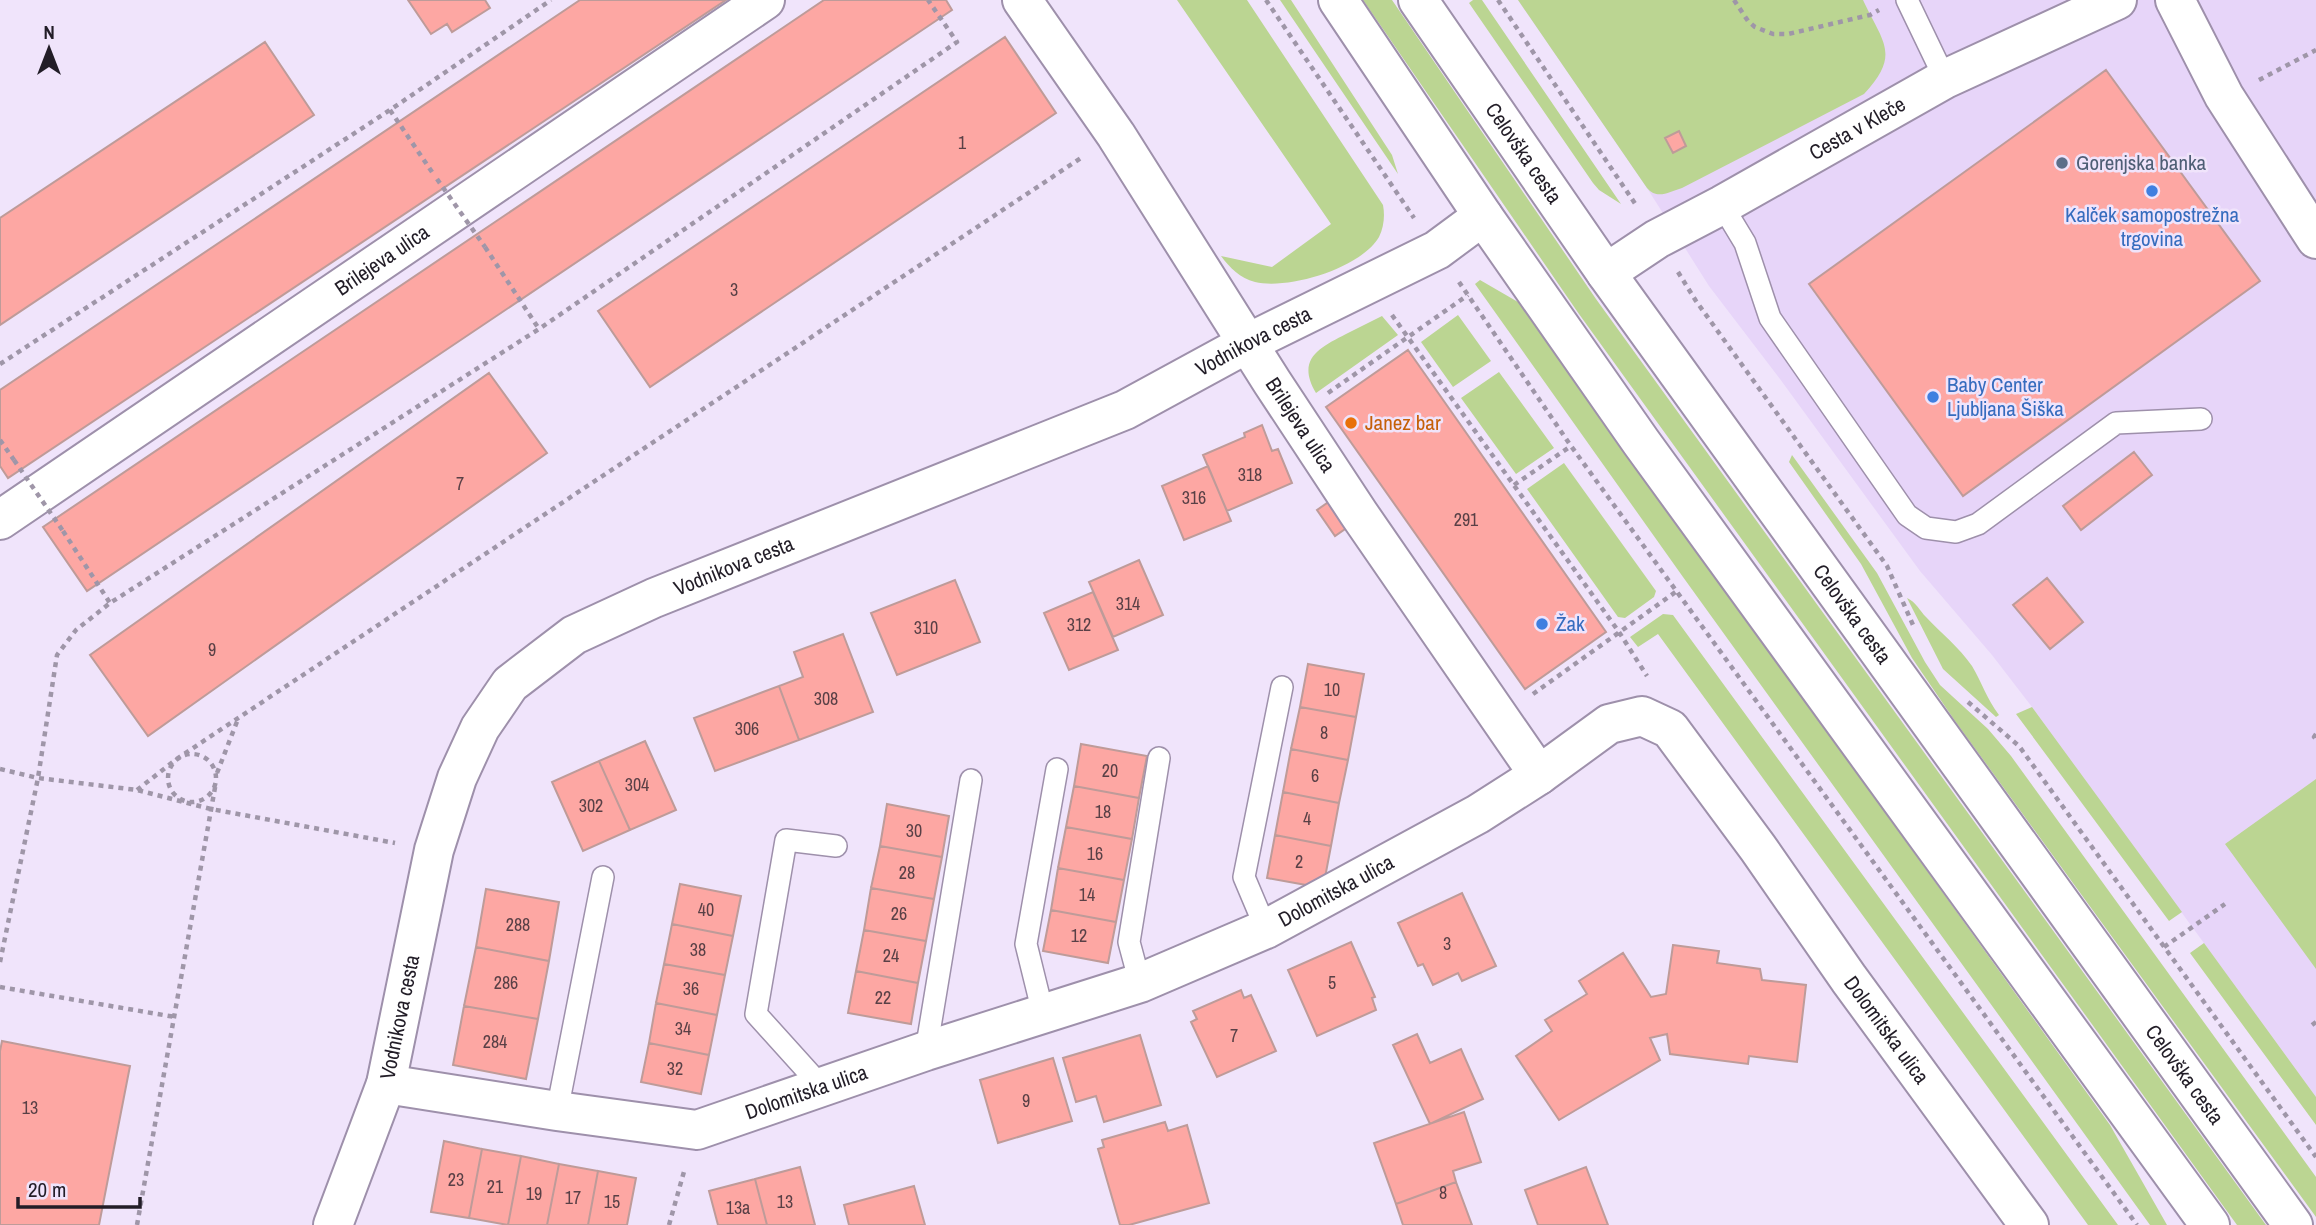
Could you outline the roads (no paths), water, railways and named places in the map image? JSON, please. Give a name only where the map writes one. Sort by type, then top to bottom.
[{"type":"street","name":"Brilejeva ulica","points":[[0,520],[765,0]]},
{"type":"street","name":"Brilejeva ulica","points":[[1022,0],[1116,135],[1359,514],[1539,775]]},
{"type":"street","points":[[1338,0],[1483,216],[1641,442],[2210,1225]]},
{"type":"street","name":"Celovška cesta","points":[[1418,0],[1606,273],[2293,1225]]},
{"type":"street","name":"Cesta v Kleče","points":[[1606,273],[1657,239],[1945,79],[2117,0]]},
{"type":"street","points":[[2175,0],[2224,96],[2316,239]]},
{"type":"street","name":"Vodnikova cesta","points":[[333,1225],[386,1084],[434,850],[457,778],[480,728],[510,684],[574,635],[654,598],[1125,410],[1248,343],[1437,250],[1483,216]]},
{"type":"street","name":"Dolomitska ulica","points":[[386,1084],[696,1130],[926,1051],[1140,983],[1266,929],[1478,814],[1539,775],[1609,724],[1642,716],[1670,729],[2029,1225]]},
{"type":"lane","points":[[1899,2],[1945,79]]},
{"type":"lane","points":[[1722,205],[1745,243],[1770,318],[1907,515],[1926,528],[1956,532],[1978,524],[2116,423],[2201,419]]},
{"type":"lane","points":[[1266,929],[1244,877],[1282,687]]},
{"type":"lane","points":[[1140,983],[1129,943],[1159,758]]},
{"type":"lane","points":[[1043,1013],[1026,944],[1057,769]]},
{"type":"lane","points":[[926,1051],[971,780]]},
{"type":"lane","points":[[821,1086],[756,1014],[786,840],[836,846]]},
{"type":"lane","points":[[557,1111],[603,877]]},
{"type":"place","name":"Gorenjska banka","points":[[2062,163]]},
{"type":"place","name":"Kalček samopostrežna trgovina","points":[[2152,191]]},
{"type":"place","name":"Baby Center Ljubljana Šiška","points":[[1933,397]]},
{"type":"place","name":"Janez bar","points":[[1351,423]]},
{"type":"place","name":"Žak","points":[[1542,624]]}]
